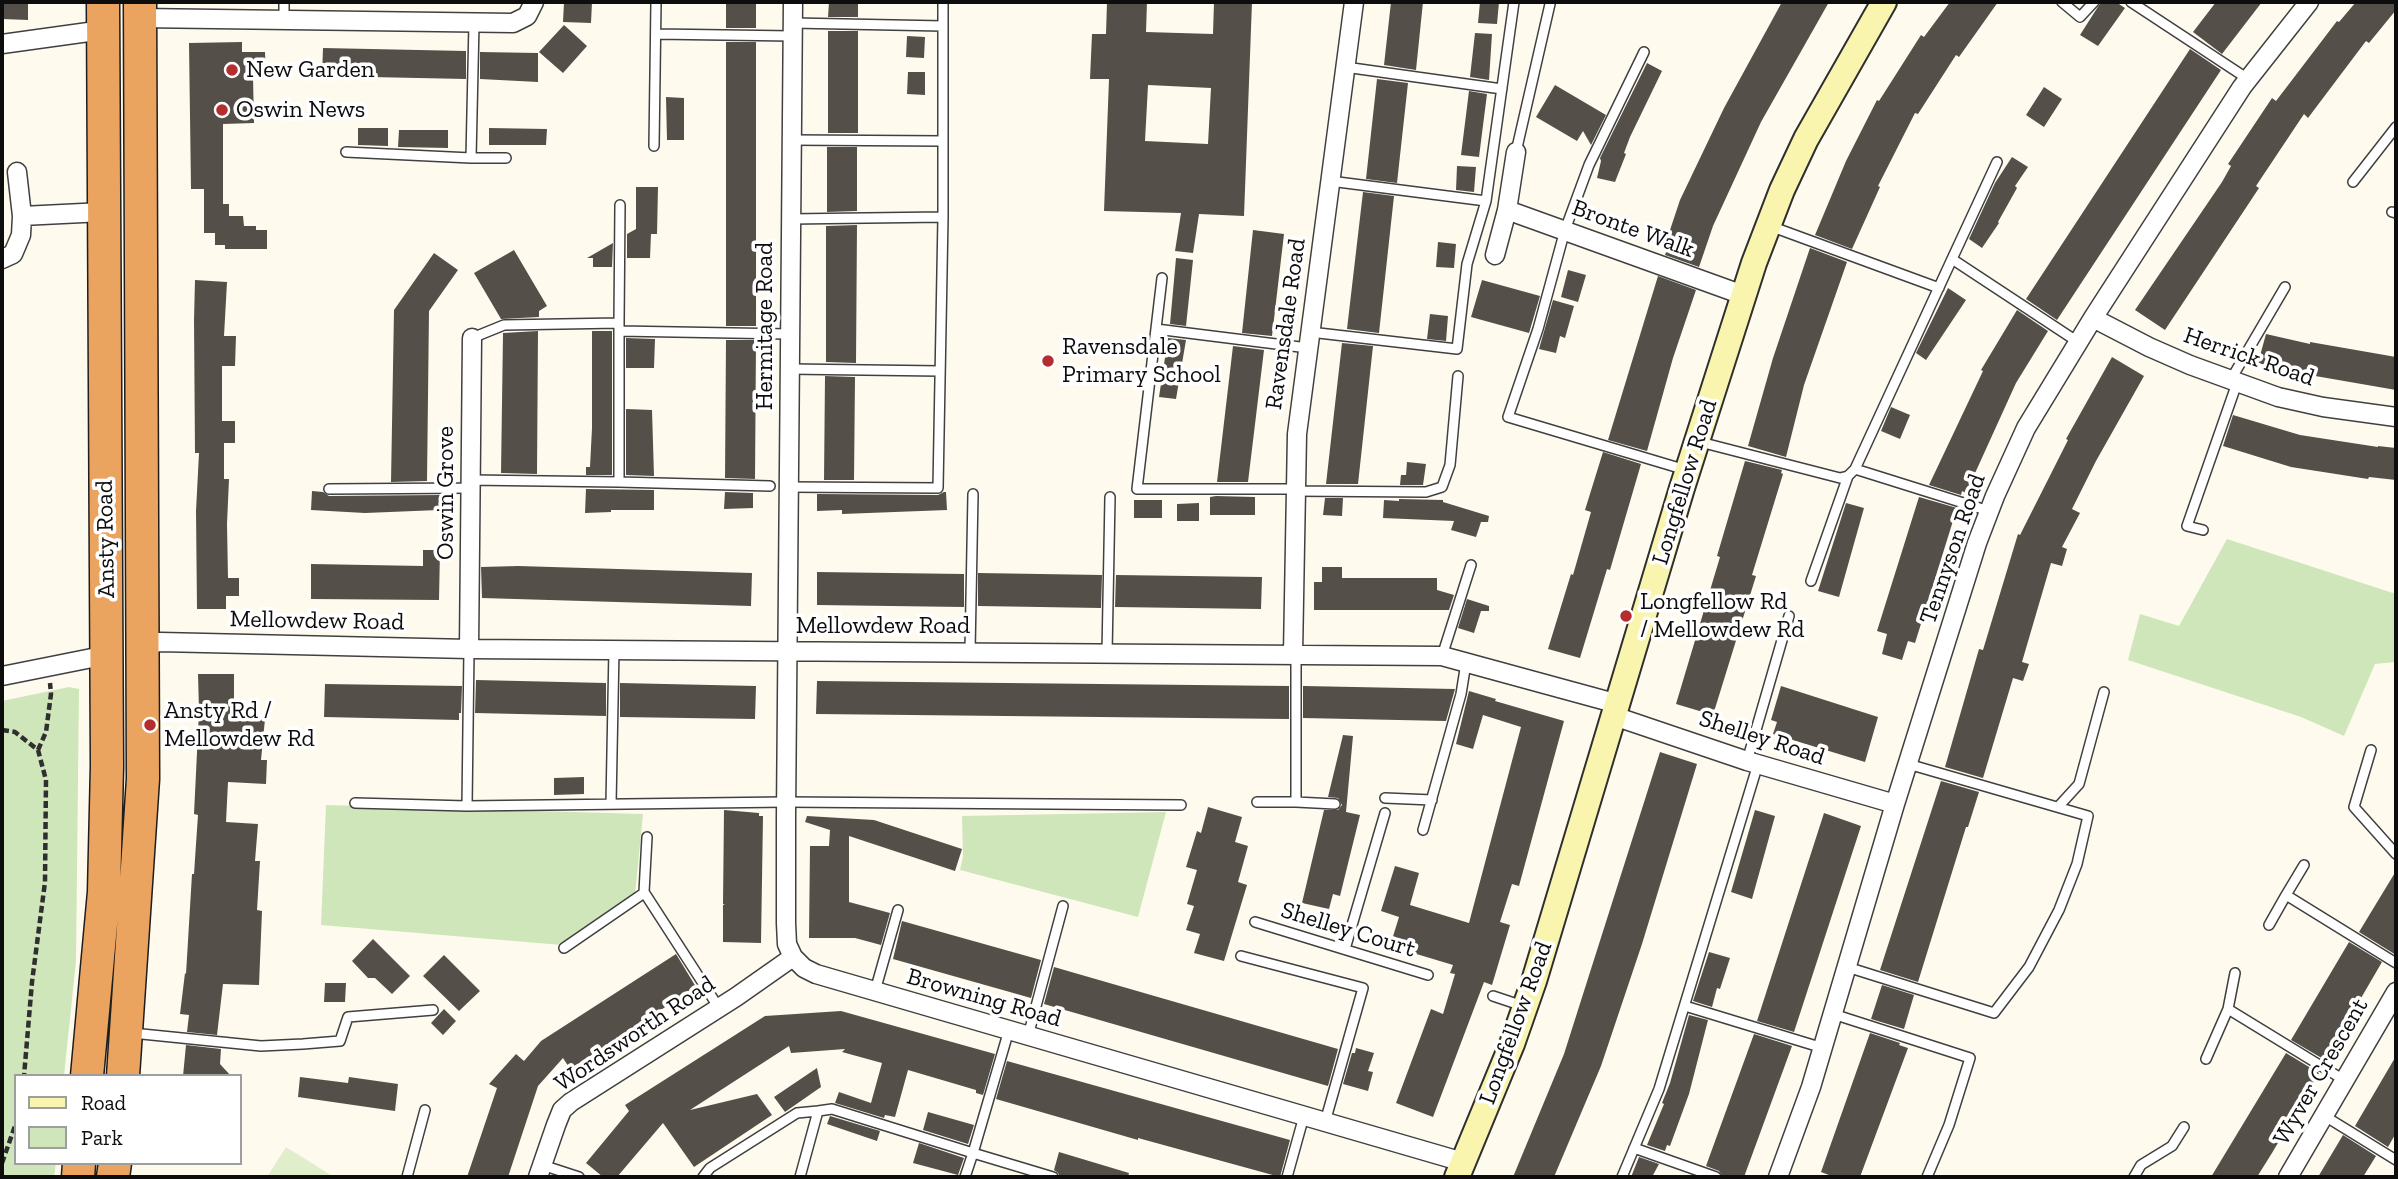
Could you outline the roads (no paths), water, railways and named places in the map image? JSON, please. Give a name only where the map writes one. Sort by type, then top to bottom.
[{"type":"highway","name":"Ansty Road","points":[[88,1074],[110,1023],[143,779],[140,10]]},
{"type":"highway","name":"Ansty Road","points":[[103,16],[107,655],[104,892],[110,1023],[123,1074]]},
{"type":"street","points":[[140,10],[284,10],[474,23],[518,22],[530,11],[534,2]]},
{"type":"street","name":"Hermitage Road","points":[[787,650],[779,487],[789,369],[793,2]]},
{"type":"street","name":"Ravensdale Road","points":[[1295,654],[1297,434],[1354,2]]},
{"type":"street","name":"Longfellow Road","points":[[1460,1169],[1525,1007],[1688,470],[1743,295],[1768,226],[1806,139],[1884,2]]},
{"type":"street","name":"Tennyson Road","points":[[1778,1177],[1823,1048],[1895,804],[1977,543],[2026,428],[2204,142],[2248,79],[2309,2]]},
{"type":"street","points":[[2,44],[103,16]]},
{"type":"street","points":[[1495,255],[1507,210],[1516,152]]},
{"type":"street","points":[[2,259],[13,254],[21,234],[23,216],[18,172]]},
{"type":"street","name":"Bronte Walk","points":[[1507,210],[1743,295]]},
{"type":"street","points":[[23,216],[103,212]]},
{"type":"street","name":"Herrick Road","points":[[2093,318],[2149,347],[2233,382],[2278,397],[2323,407],[2396,417]]},
{"type":"street","name":"Oswin Grove","points":[[469,649],[472,338]]},
{"type":"street","name":"Mellowdew Road","points":[[142,645],[160,642],[469,649],[1442,656],[1616,710]]},
{"type":"street","points":[[787,650],[786,923],[787,944],[793,957]]},
{"type":"street","points":[[2,676],[107,655]]},
{"type":"street","name":"Shelley Road","points":[[1616,710],[1753,763],[1895,804]]},
{"type":"street","name":"Browning Road","points":[[793,957],[804,968],[816,974],[1304,1115],[1460,1169]]},
{"type":"street","name":"Wordsworth Road","points":[[540,1171],[562,1110],[571,1102],[719,1008],[793,957]]},
{"type":"street","name":"Wyver Crescent","points":[[2288,1177],[2396,992]]},
{"type":"lane","points":[[654,146],[656,2]]},
{"type":"lane","points":[[329,489],[619,482],[938,488],[943,217],[943,2]]},
{"type":"lane","points":[[1156,329],[1457,349],[1467,264],[1486,201],[1514,2]]},
{"type":"lane","points":[[2062,2],[2080,17],[2094,2]]},
{"type":"lane","points":[[2131,2],[2248,79]]},
{"type":"lane","points":[[1516,152],[1550,4]]},
{"type":"lane","points":[[471,158],[474,23]]},
{"type":"lane","points":[[656,34],[943,26]]},
{"type":"lane","points":[[1644,52],[1589,165],[1565,230],[1538,329],[1508,417],[1688,470]]},
{"type":"lane","points":[[1345,67],[1502,89]]},
{"type":"lane","points":[[2353,182],[2396,127]]},
{"type":"lane","points":[[791,139],[943,141]]},
{"type":"lane","points":[[346,152],[506,158]]},
{"type":"lane","points":[[1811,582],[1851,472],[1997,162]]},
{"type":"lane","points":[[1330,181],[1486,201]]},
{"type":"lane","points":[[619,482],[620,205]]},
{"type":"lane","points":[[790,219],[943,217]]},
{"type":"lane","points":[[1768,226],[1939,288]]},
{"type":"lane","points":[[1952,259],[2078,342]]},
{"type":"lane","points":[[1162,278],[1137,489],[1426,492],[1442,487],[1450,465],[1458,376]]},
{"type":"lane","points":[[2203,530],[2187,526],[2233,382],[2285,287]]},
{"type":"lane","points":[[472,338],[504,325],[789,334]]},
{"type":"lane","points":[[789,369],[940,370]]},
{"type":"lane","points":[[1698,441],[1840,478],[1851,472],[1989,511]]},
{"type":"lane","points":[[970,651],[973,494]]},
{"type":"lane","points":[[1107,653],[1110,497]]},
{"type":"lane","points":[[1442,656],[1471,565]]},
{"type":"lane","points":[[1622,1177],[1658,1089],[1685,1006],[1753,763],[1790,616]]},
{"type":"lane","points":[[467,806],[469,649]]},
{"type":"lane","points":[[611,804],[614,649]]},
{"type":"lane","points":[[1295,654],[1296,802]]},
{"type":"lane","points":[[1423,830],[1461,694],[1466,663]]},
{"type":"lane","points":[[2058,807],[2079,785],[2104,692]]},
{"type":"lane","points":[[2371,750],[2354,807],[2396,854]]},
{"type":"lane","points":[[1847,967],[1994,1013],[2029,967],[2059,910],[2077,864],[2088,816],[1908,764]]},
{"type":"lane","points":[[1385,798],[1432,800]]},
{"type":"lane","points":[[355,803],[467,806],[786,802],[1181,805]]},
{"type":"lane","points":[[1257,802],[1335,804]]},
{"type":"lane","points":[[1345,948],[1385,813]]},
{"type":"lane","points":[[647,837],[644,893],[719,1008]]},
{"type":"lane","points":[[2269,925],[2304,865]]},
{"type":"lane","points":[[564,948],[644,893]]},
{"type":"lane","points":[[2286,895],[2396,963]]},
{"type":"lane","points":[[1028,1036],[1063,906]]},
{"type":"lane","points":[[875,991],[898,910]]},
{"type":"lane","name":"Shelley Court","points":[[1255,922],[1428,975]]},
{"type":"lane","points":[[1241,957],[1363,988],[1325,1122]]},
{"type":"lane","points":[[2206,1059],[2228,1009],[2235,973]]},
{"type":"lane","points":[[1493,996],[1525,1007]]},
{"type":"lane","points":[[1685,1006],[1823,1048]]},
{"type":"lane","points":[[2228,1009],[2344,1080]]},
{"type":"lane","points":[[110,1023],[261,1046],[340,1041],[348,1017],[433,1010]]},
{"type":"lane","points":[[1833,1014],[1970,1058],[1950,1125],[1927,1177]]},
{"type":"lane","points":[[965,1177],[1009,1030]]},
{"type":"lane","points":[[703,1177],[710,1168],[797,1113],[832,1109],[1053,1177]]},
{"type":"lane","points":[[407,1177],[425,1110]]},
{"type":"lane","points":[[800,1177],[818,1111]]},
{"type":"lane","points":[[1287,1177],[1304,1115]]},
{"type":"lane","points":[[2323,1115],[2396,1160]]},
{"type":"lane","points":[[2134,1177],[2141,1165],[2172,1146],[2184,1127]]},
{"type":"lane","points":[[1634,1148],[1716,1177]]},
{"type":"lane","points":[[540,1171],[579,1177]]},
{"type":"place","name":"New Garden","points":[[232,70]]},
{"type":"place","name":"Oswin News","points":[[222,110]]},
{"type":"place","name":"Ravensdale Primary School","points":[[1048,361]]},
{"type":"place","name":"Longfellow Rd / Mellowdew Rd","points":[[1626,616]]},
{"type":"place","name":"Ansty Rd / Mellowdew Rd","points":[[150,725]]}]
